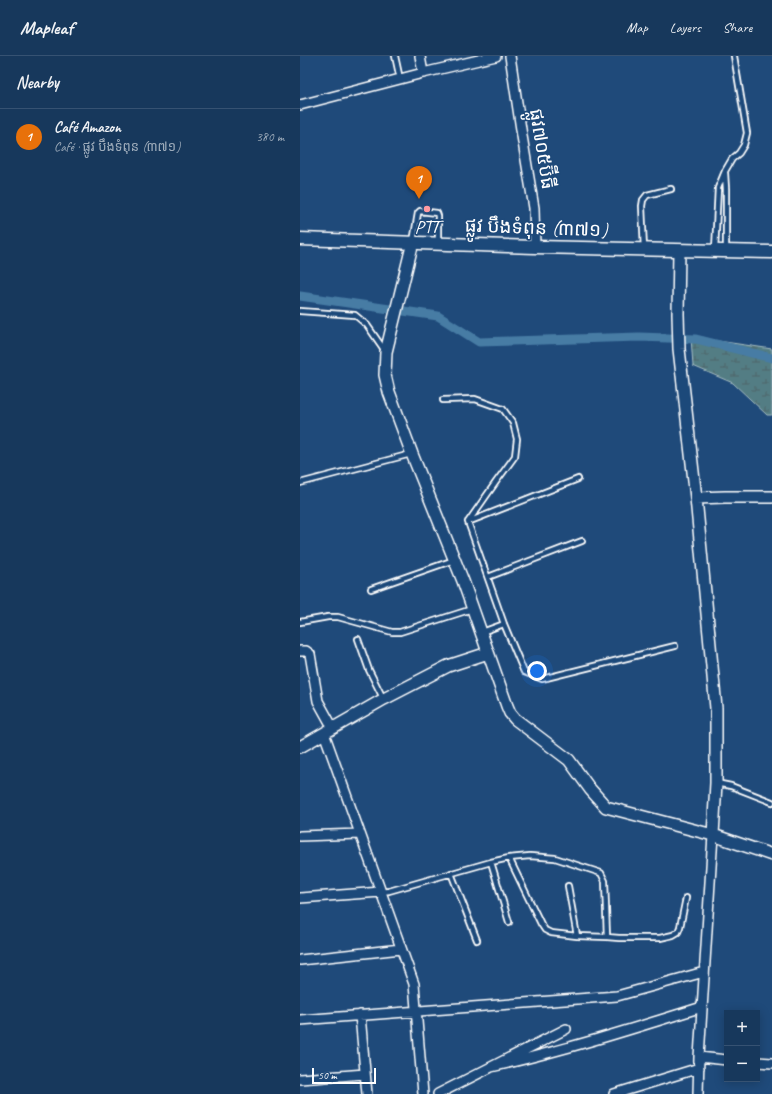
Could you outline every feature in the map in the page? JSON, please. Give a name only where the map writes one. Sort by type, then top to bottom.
[{"type":"main road","name":"ផ្លូវ បឹងទំពុន (៣៧១)","points":[[301,238],[535,247],[772,252]]},
{"type":"street","points":[[420,56],[423,73]]},
{"type":"street","points":[[300,105],[423,73],[496,56]]},
{"type":"street","name":"ផ្លូវ៧០៥ប៊ីធី","points":[[510,56],[534,208],[535,247]]},
{"type":"street","points":[[413,242],[400,298],[391,328],[386,352],[385,375],[389,392],[412,454],[455,560],[510,713],[515,719],[569,760],[590,789],[606,807],[713,835],[772,855]]},
{"type":"street","points":[[678,250],[679,349],[696,498],[716,708],[716,783],[698,1094]]},
{"type":"street","points":[[696,498],[725,496],[772,497]]},
{"type":"street","points":[[300,652],[306,651],[310,654],[318,701],[329,730],[360,834],[414,984],[423,1094]]},
{"type":"street","points":[[300,747],[384,699],[448,666],[488,653]]},
{"type":"street","points":[[300,836],[360,834]]},
{"type":"street","points":[[300,898],[381,892]]},
{"type":"street","points":[[300,960],[402,949]]},
{"type":"street","points":[[300,1020],[617,996],[704,972]]},
{"type":"street","points":[[491,1067],[540,1055],[702,1007]]},
{"type":"street","points":[[360,1015],[367,1094]]},
{"type":"street","points":[[438,1094],[566,1029]]},
{"type":"street","points":[[699,1057],[724,1060]]},
{"type":"street","points":[[760,1062],[772,1063],[772,1058]]},
{"type":"street","points":[[614,1094],[699,1068]]},
{"type":"street","points":[[300,1079],[365,1074]]},
{"type":"lane","points":[[395,56],[400,79]]},
{"type":"lane","points":[[720,250],[718,188],[732,159],[740,153],[744,146],[747,133],[734,56]]},
{"type":"lane","points":[[720,250],[726,189],[725,171]]},
{"type":"lane","points":[[644,249],[643,200],[648,195],[671,189]]},
{"type":"lane","points":[[413,242],[418,213],[420,211],[438,214],[438,244]]},
{"type":"lane","points":[[300,311],[355,315],[367,325],[386,352]]},
{"type":"lane","points":[[442,400],[475,399],[502,408],[513,423],[517,439],[515,456],[468,522]]},
{"type":"lane","points":[[300,483],[412,454]]},
{"type":"lane","points":[[468,522],[578,479]]},
{"type":"lane","points":[[468,522],[504,624],[524,672],[542,679],[674,646]]},
{"type":"lane","points":[[488,577],[582,541]]},
{"type":"lane","points":[[371,589],[455,560]]},
{"type":"lane","points":[[300,622],[328,617],[338,617],[392,632],[400,632],[473,608]]},
{"type":"lane","points":[[481,633],[504,624]]},
{"type":"lane","points":[[358,639],[369,670],[384,699]]},
{"type":"lane","points":[[716,783],[731,786],[772,802]]},
{"type":"lane","points":[[381,892],[509,858],[530,856],[555,858],[601,873],[606,881],[607,937]]},
{"type":"lane","points":[[509,858],[541,924],[545,930],[551,933],[619,938],[653,938],[673,935],[678,932],[680,927],[686,898]]},
{"type":"lane","points":[[491,862],[509,922]]},
{"type":"lane","points":[[451,873],[477,940]]},
{"type":"lane","points":[[568,886],[577,936]]},
{"type":"green space","points":[[691,337],[772,349],[772,415],[767,415],[733,383],[693,366]]},
{"type":"waterway","points":[[300,296],[438,316],[479,342],[639,337],[696,339],[772,358]]},
{"type":"place","name":"Café Amazon","points":[[419,199]]},
{"type":"place","name":"PTT","points":[[427,209]]}]
